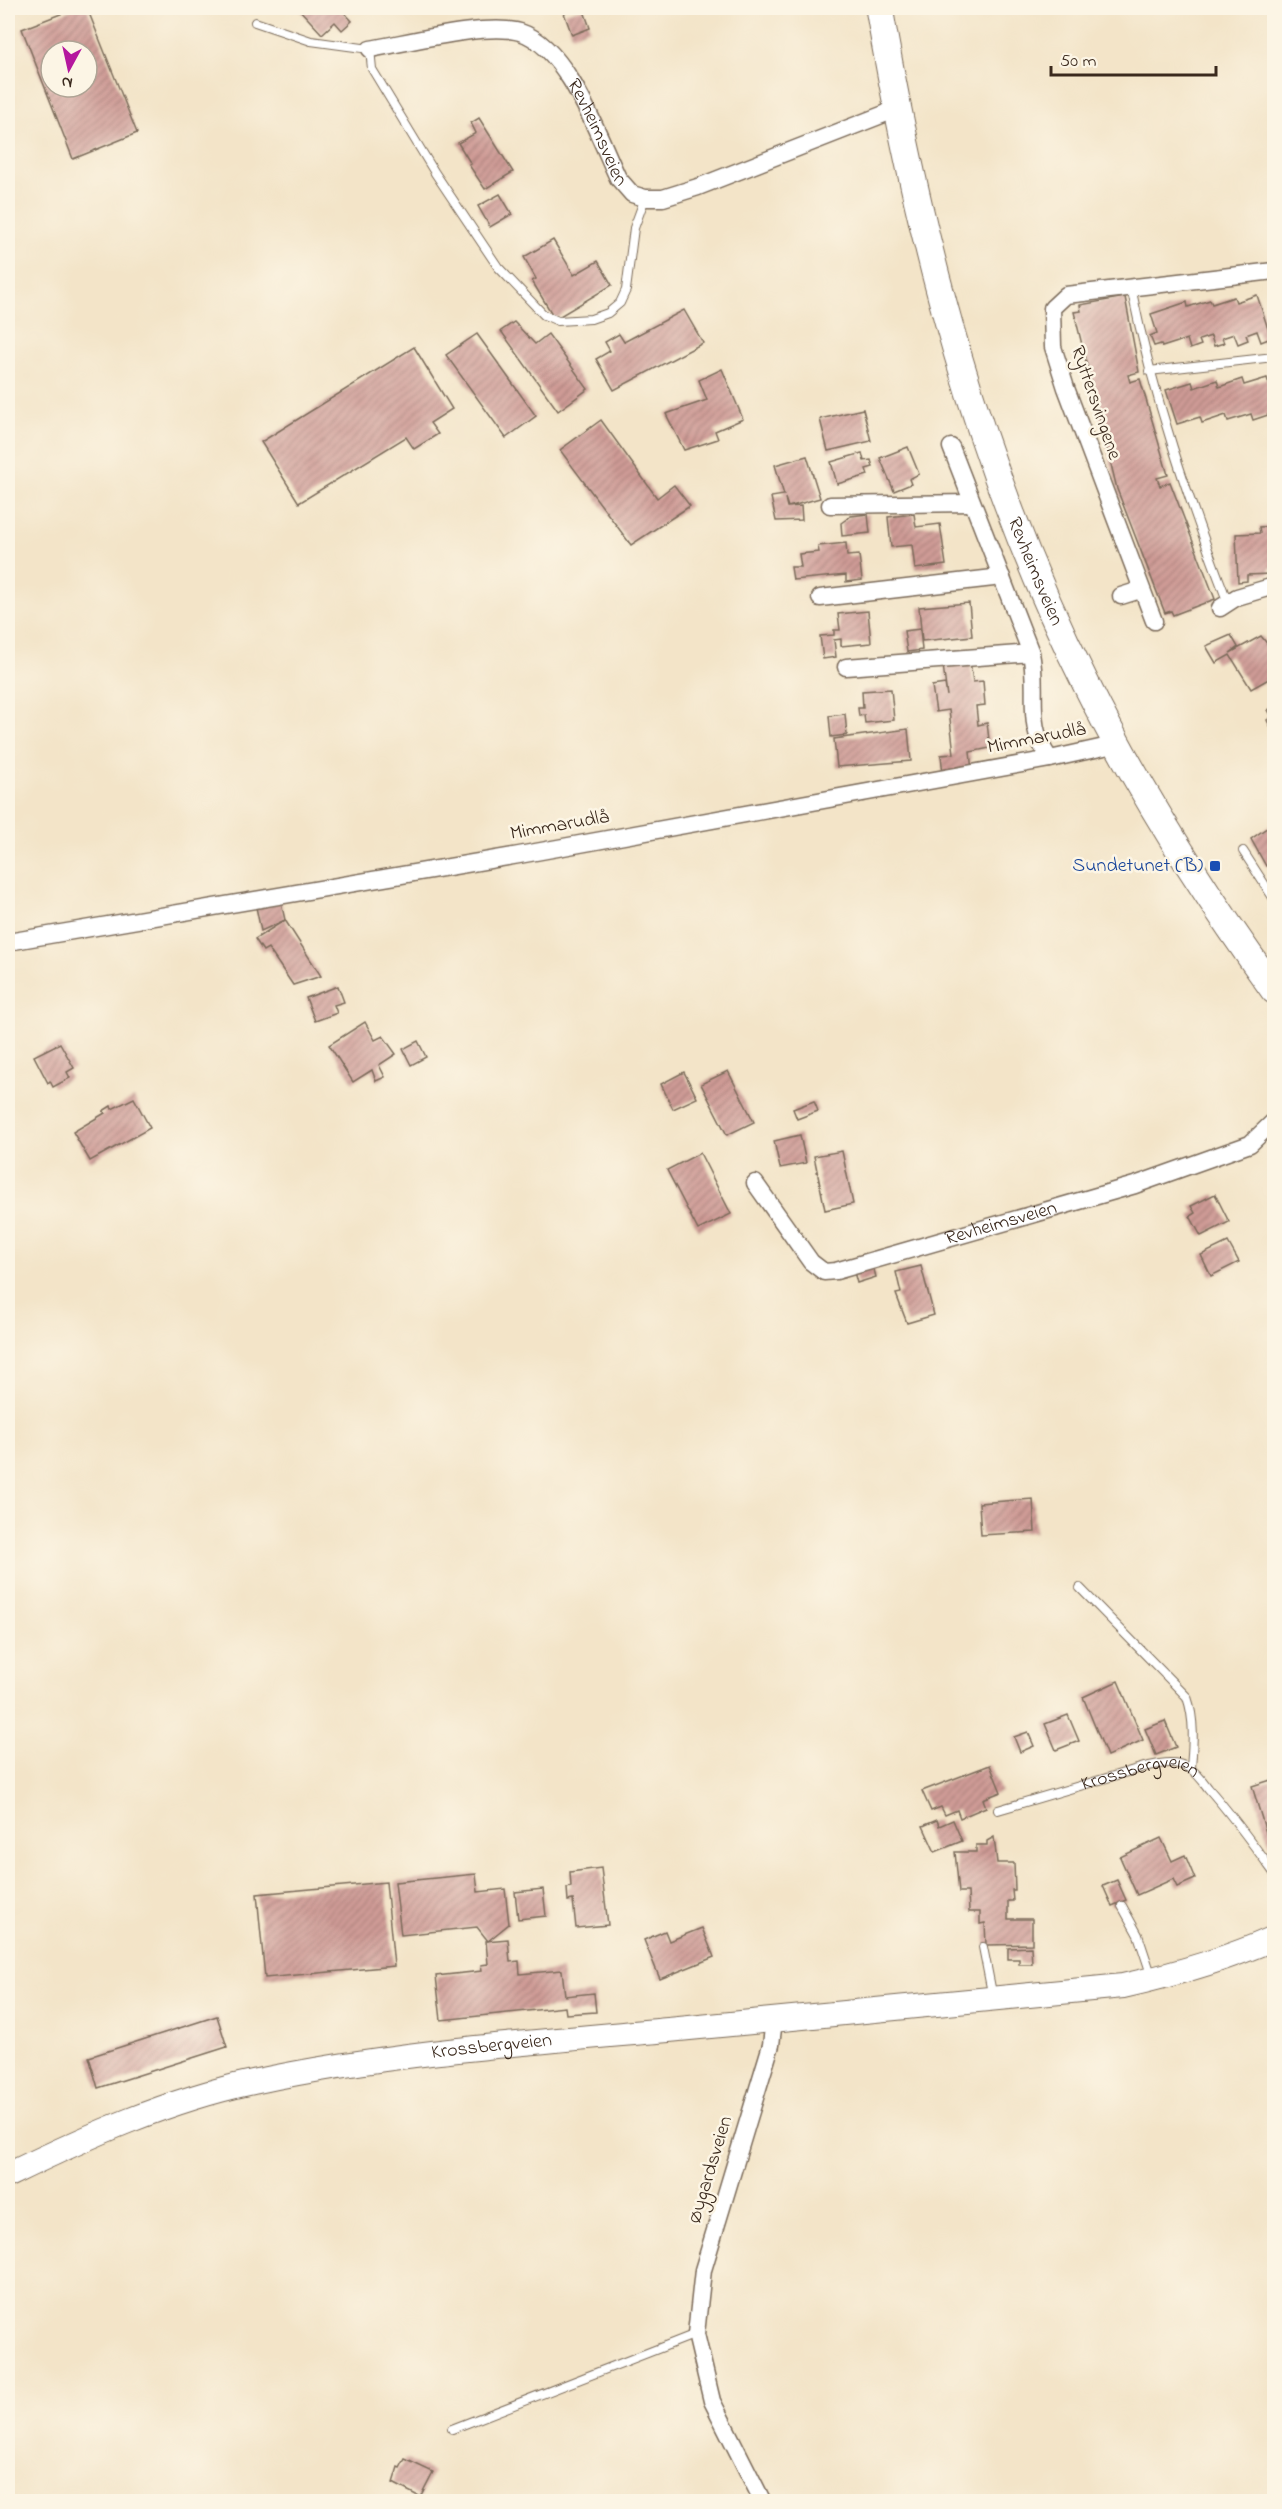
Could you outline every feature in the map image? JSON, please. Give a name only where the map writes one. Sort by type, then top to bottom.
[{"type":"main road","name":"Revheimsveien","points":[[870,8],[895,98],[954,343],[1000,484],[1053,615],[1086,684],[1170,836],[1275,990]]},
{"type":"main road","name":"Revheimsveien","points":[[879,8],[895,98]]},
{"type":"street","name":"Revheimsveien","points":[[370,49],[492,30],[520,32],[536,39],[544,45],[566,74],[618,178],[632,194],[645,198],[663,198],[698,187],[859,121],[895,98]]},
{"type":"street","name":"Ryttersvingene","points":[[1154,621],[1140,590],[1053,346],[1052,308],[1066,295],[1275,271]]},
{"type":"street","name":"Revheimsveien","points":[[951,447],[1031,653],[1035,682],[1033,722],[1041,747],[1050,759]]},
{"type":"street","points":[[830,505],[971,503]]},
{"type":"street","points":[[820,598],[1002,577]]},
{"type":"street","points":[[1224,606],[1237,597],[1275,586]]},
{"type":"street","points":[[1121,596],[1140,590]]},
{"type":"street","points":[[846,667],[1031,653]]},
{"type":"street","name":"Mimmarudlå","points":[[8,942],[519,855],[1050,759],[1118,744]]},
{"type":"street","name":"Revheimsveien","points":[[755,1183],[811,1262],[824,1272],[836,1271],[1135,1185],[1250,1144],[1275,1121]]},
{"type":"street","name":"Krossbergveien","points":[[8,2175],[83,2139],[145,2115],[251,2083],[388,2060],[1123,1986],[1234,1956],[1275,1938]]},
{"type":"street","name":"Øygardsveien","points":[[764,2502],[712,2401],[696,2334],[703,2270],[771,2045],[774,2020]]},
{"type":"lane","points":[[255,22],[311,41],[370,49],[372,69],[435,173],[498,267],[544,315],[558,321],[582,320],[608,313],[620,303],[626,290],[634,228],[645,198]]},
{"type":"lane","points":[[1131,287],[1149,371],[1224,606]]},
{"type":"lane","points":[[1149,371],[1275,357]]},
{"type":"lane","points":[[1243,851],[1275,899]]},
{"type":"lane","points":[[1080,1588],[1187,1697],[1191,1710],[1193,1742],[1191,1768]]},
{"type":"lane","name":"Krossbergveien","points":[[998,1810],[1088,1782],[1166,1762],[1191,1768],[1232,1814],[1275,1873]]},
{"type":"lane","points":[[1122,1906],[1138,1935],[1153,1979]]},
{"type":"lane","points":[[983,1947],[993,1998]]},
{"type":"lane","points":[[452,2429],[696,2334]]},
{"type":"building","points":[[76,8],[87,8],[137,133],[73,159],[49,99],[99,99],[99,39],[39,39],[39,72],[22,29]]},
{"type":"building","points":[[298,8],[340,8],[352,21],[342,30],[335,22],[322,34]]},
{"type":"building","points":[[583,8],[590,28],[572,35],[564,13]]},
{"type":"building","points":[[479,118],[513,172],[485,189],[458,143],[476,133],[471,123]]},
{"type":"building","points":[[500,194],[512,214],[490,227],[478,206]]},
{"type":"building","points":[[553,240],[574,275],[598,261],[612,285],[555,319],[532,281],[536,279],[524,257]]},
{"type":"building","points":[[1257,295],[1271,338],[1261,342],[1257,331],[1246,335],[1248,340],[1238,344],[1234,334],[1222,338],[1224,343],[1214,346],[1211,336],[1199,340],[1201,345],[1190,349],[1187,339],[1162,347],[1161,344],[1154,346],[1150,336],[1157,333],[1151,314],[1187,302],[1188,307],[1210,300],[1212,304],[1234,297],[1236,302]]},
{"type":"building","points":[[1125,297],[1139,372],[1128,375],[1130,382],[1140,379],[1168,475],[1157,478],[1160,486],[1170,482],[1215,599],[1173,615],[1171,611],[1165,613],[1117,489],[1074,312],[1081,311],[1080,305]]},
{"type":"building","points":[[684,310],[703,343],[614,390],[596,359],[610,351],[605,342],[619,334],[624,342]]},
{"type":"building","points":[[514,322],[535,344],[548,334],[588,389],[558,411],[501,331]]},
{"type":"building","points":[[477,334],[536,416],[506,438],[446,355]]},
{"type":"building","points":[[414,347],[452,409],[430,423],[438,434],[414,449],[406,437],[299,503],[261,442]]},
{"type":"building","points":[[722,369],[743,419],[715,431],[718,439],[684,450],[666,414],[707,400],[699,380]]},
{"type":"building","points":[[1267,378],[1269,384],[1274,382],[1274,413],[1253,420],[1251,414],[1228,421],[1226,415],[1202,423],[1200,417],[1177,424],[1166,390],[1192,382],[1194,388],[1217,380],[1219,387],[1242,379],[1244,385]]},
{"type":"building","points":[[863,409],[871,441],[828,451],[820,419]]},
{"type":"building","points":[[601,420],[657,498],[674,485],[690,506],[631,545],[560,450]]},
{"type":"building","points":[[908,447],[919,474],[909,479],[911,484],[894,491],[880,458]]},
{"type":"building","points":[[862,453],[864,461],[871,460],[873,467],[866,469],[868,475],[837,484],[831,462]]},
{"type":"building","points":[[807,456],[820,498],[788,507],[801,506],[802,520],[776,521],[771,497],[784,495],[775,465]]},
{"type":"building","points":[[868,514],[870,533],[842,536],[841,523],[851,516]]},
{"type":"building","points":[[914,514],[916,527],[940,524],[946,565],[915,569],[912,545],[891,547],[888,517]]},
{"type":"building","points":[[1274,526],[1274,568],[1270,568],[1270,574],[1247,575],[1247,581],[1238,582],[1236,534],[1260,533],[1259,527]]},
{"type":"building","points":[[846,543],[847,556],[859,555],[862,580],[846,582],[846,575],[793,580],[791,567],[801,567],[799,554],[819,552],[818,546]]},
{"type":"building","points":[[969,603],[972,636],[922,641],[919,607]]},
{"type":"building","points":[[868,611],[871,643],[841,646],[841,639],[834,640],[836,657],[823,659],[820,636],[834,635],[834,630],[840,630],[838,614]]},
{"type":"building","points":[[920,629],[922,650],[907,652],[904,631]]},
{"type":"building","points":[[1231,635],[1238,647],[1230,653],[1261,636],[1274,650],[1274,676],[1251,689],[1230,655],[1216,663],[1206,646]]},
{"type":"building","points":[[970,661],[973,682],[983,681],[985,705],[976,706],[978,725],[987,723],[990,748],[970,752],[972,771],[943,774],[941,755],[954,754],[949,710],[936,712],[932,686],[945,684],[947,696],[943,665]]},
{"type":"building","points":[[891,689],[894,720],[865,723],[864,715],[859,716],[858,708],[863,708],[862,691]]},
{"type":"building","points":[[1274,706],[1274,735],[1267,720],[1272,717],[1268,710]]},
{"type":"building","points":[[845,714],[847,735],[831,737],[829,716]]},
{"type":"building","points":[[908,729],[911,761],[837,767],[834,739]]},
{"type":"building","points":[[1274,823],[1274,874],[1268,865],[1266,866],[1251,839]]},
{"type":"building","points":[[281,902],[285,920],[261,931],[256,907]]},
{"type":"building","points":[[285,920],[321,976],[293,985],[268,948],[263,951],[255,939]]},
{"type":"building","points":[[338,986],[344,1002],[334,1005],[337,1013],[315,1021],[306,998]]},
{"type":"building","points":[[365,1022],[375,1040],[383,1036],[396,1054],[379,1065],[385,1077],[376,1081],[372,1070],[353,1082],[329,1045]]},
{"type":"building","points":[[418,1041],[426,1057],[411,1065],[403,1049]]},
{"type":"building","points":[[60,1043],[74,1068],[67,1072],[70,1078],[53,1087],[50,1081],[48,1083],[34,1056]]},
{"type":"building","points":[[728,1071],[754,1122],[727,1135],[701,1084]]},
{"type":"building","points":[[684,1072],[697,1098],[673,1109],[661,1084]]},
{"type":"building","points":[[134,1098],[150,1128],[90,1161],[73,1132],[105,1113],[103,1111],[111,1106],[112,1109]]},
{"type":"building","points":[[814,1101],[818,1111],[797,1119],[793,1109]]},
{"type":"building","points":[[800,1135],[806,1163],[780,1168],[774,1141]]},
{"type":"building","points":[[842,1151],[853,1204],[825,1210],[814,1156]]},
{"type":"building","points":[[700,1153],[731,1214],[698,1230],[667,1170]]},
{"type":"building","points":[[1215,1194],[1229,1222],[1201,1236],[1190,1216],[1195,1213],[1191,1206]]},
{"type":"building","points":[[1228,1242],[1239,1262],[1211,1276],[1201,1255]]},
{"type":"building","points":[[873,1266],[876,1277],[857,1283],[854,1272]]},
{"type":"building","points":[[921,1266],[934,1315],[907,1323],[896,1294],[901,1293],[896,1272]]},
{"type":"building","points":[[1033,1499],[1035,1532],[981,1535],[979,1503]]},
{"type":"building","points":[[1118,1681],[1143,1740],[1107,1756],[1083,1697]]},
{"type":"building","points":[[1068,1715],[1079,1741],[1056,1750],[1045,1724]]},
{"type":"building","points":[[1165,1721],[1176,1747],[1156,1755],[1145,1729]]},
{"type":"building","points":[[1028,1732],[1034,1746],[1020,1752],[1014,1737]]},
{"type":"building","points":[[990,1765],[1001,1792],[983,1799],[986,1807],[960,1818],[957,1810],[945,1815],[941,1807],[931,1811],[922,1791]]},
{"type":"building","points":[[1274,1779],[1274,1859],[1252,1786]]},
{"type":"building","points":[[937,1820],[939,1826],[953,1820],[962,1841],[935,1852],[923,1826]]},
{"type":"building","points":[[994,1837],[997,1863],[1014,1863],[1015,1890],[1012,1890],[1013,1901],[1008,1901],[1008,1919],[1032,1919],[1032,1944],[986,1945],[985,1923],[980,1924],[980,1912],[969,1912],[968,1892],[959,1892],[955,1852],[976,1852],[976,1845],[987,1845],[987,1841]]},
{"type":"building","points":[[1161,1838],[1172,1861],[1185,1855],[1195,1879],[1177,1887],[1173,1879],[1137,1895],[1120,1857]]},
{"type":"building","points":[[601,1868],[608,1925],[576,1928],[573,1900],[568,1901],[567,1888],[571,1887],[570,1872]]},
{"type":"building","points":[[476,1874],[478,1892],[505,1889],[509,1924],[488,1941],[477,1927],[401,1935],[395,1882]]},
{"type":"building","points":[[1117,1880],[1126,1900],[1112,1906],[1103,1886]]},
{"type":"building","points":[[386,1882],[394,1966],[265,1978],[257,1894]]},
{"type":"building","points":[[543,1889],[546,1916],[518,1919],[515,1892]]},
{"type":"building","points":[[702,1928],[714,1957],[660,1979],[644,1940],[665,1931],[669,1941]]},
{"type":"building","points":[[508,1939],[510,1962],[519,1961],[520,1974],[562,1970],[565,1996],[594,1993],[596,2012],[566,2014],[565,2007],[441,2020],[436,1976],[482,1971],[481,1965],[488,1964],[486,1941]]},
{"type":"building","points":[[1031,1947],[1032,1964],[1019,1964],[1019,1959],[1008,1959],[1008,1948]]},
{"type":"building","points":[[217,2016],[227,2047],[98,2088],[89,2057]]},
{"type":"building","points":[[405,2459],[433,2472],[420,2497],[393,2483],[398,2467],[400,2468]]},
{"type":"place","name":"Sundetunet (B)","points":[[1215,866]]}]
